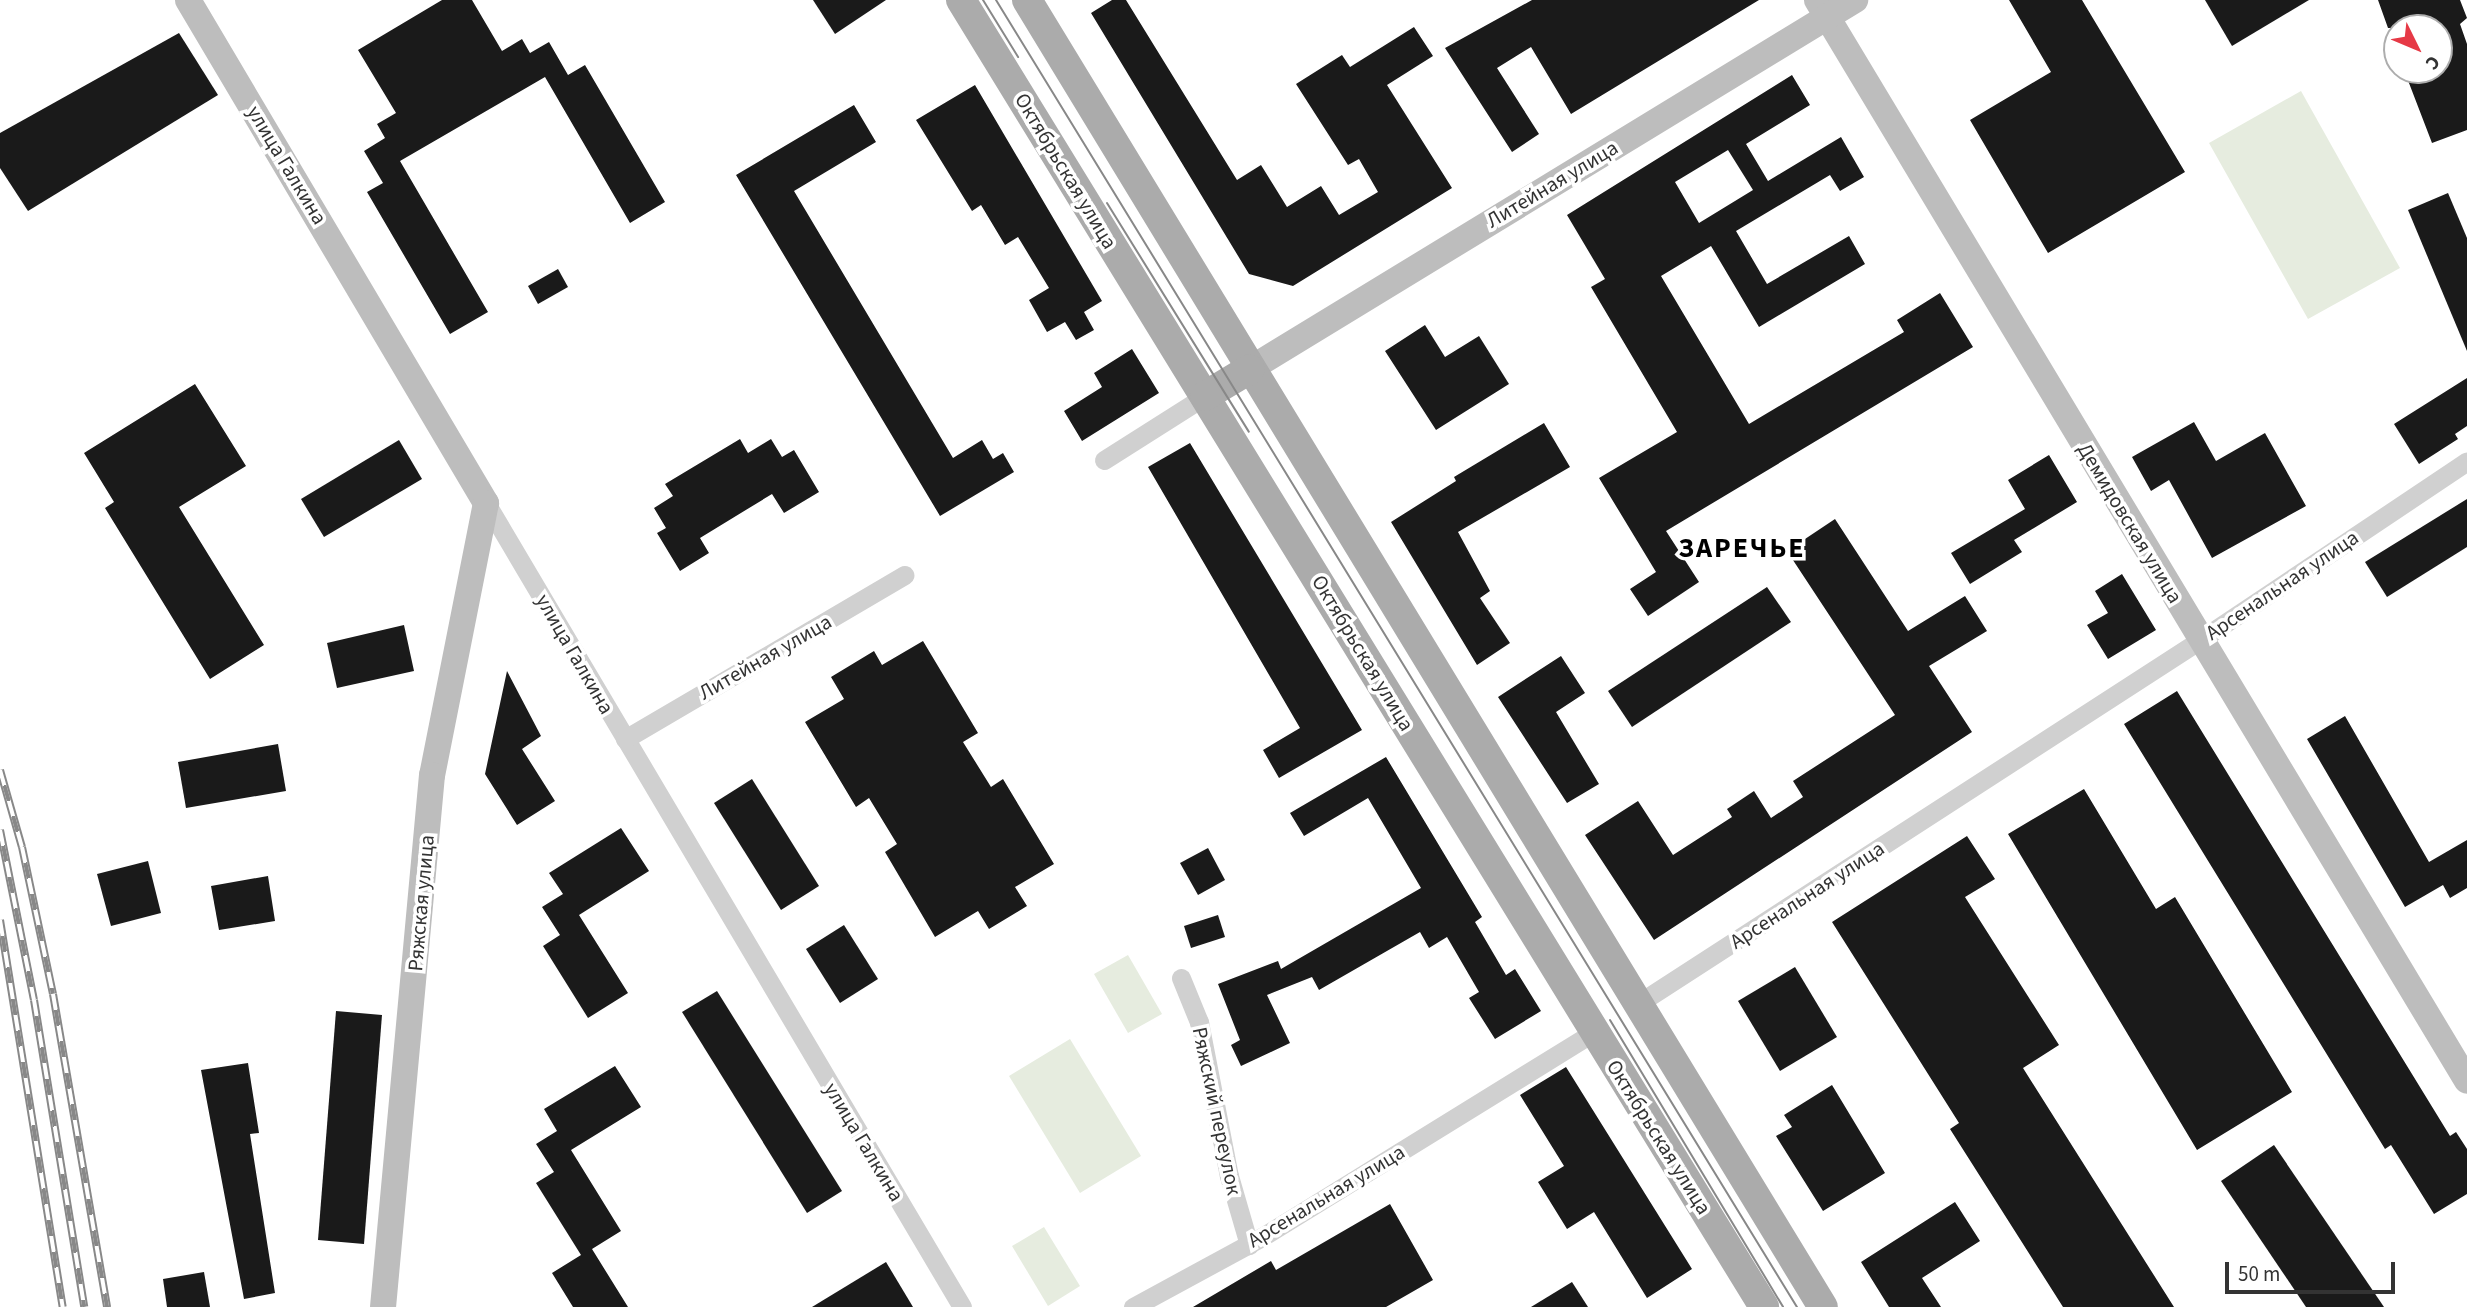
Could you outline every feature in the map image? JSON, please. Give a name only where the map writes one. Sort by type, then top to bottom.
[{"type":"main road","name":"Октябрьская улица","points":[[961,0],[1764,1307]]},
{"type":"main road","points":[[1027,0],[1636,1005],[1823,1307]]},
{"type":"main road","points":[[1205,396],[1250,369]]},
{"type":"main road","name":"Арсенальная улица","points":[[1595,1031],[1636,1005]]},
{"type":"street","name":"улица Галкина","points":[[188,0],[962,1307]]},
{"type":"street","name":"Литейная улица","points":[[1250,369],[1822,8],[1855,0]]},
{"type":"street","name":"Демидовская улица","points":[[1822,8],[2467,1081]]},
{"type":"street","points":[[1104,460],[1205,396]]},
{"type":"street","name":"Арсенальная улица","points":[[1636,1005],[2200,640],[2467,461]]},
{"type":"street","name":"Ряжская улица","points":[[383,1307],[432,775],[486,503]]},
{"type":"street","name":"Литейная улица","points":[[625,739],[904,576]]},
{"type":"street","name":"Ряжский переулок","points":[[1181,978],[1199,1022],[1229,1177],[1249,1245]]},
{"type":"street","name":"Арсенальная улица","points":[[1133,1307],[1249,1245],[1595,1031]]},
{"type":"shaded area","points":[[2301,91],[2400,268],[2308,319],[2209,143]]},
{"type":"shaded area","points":[[1128,955],[1162,1014],[1128,1033],[1094,974]]},
{"type":"shaded area","points":[[1070,1039],[1141,1156],[1080,1193],[1009,1076]]},
{"type":"shaded area","points":[[1044,1227],[1080,1286],[1048,1306],[1012,1246]]},
{"type":"building","points":[[442,0],[472,0],[502,51],[522,39],[530,53],[549,42],[568,75],[585,65],[665,202],[630,223],[545,77],[400,161],[488,312],[450,334],[367,192],[383,183],[364,151],[385,138],[377,124],[396,113],[358,50]]},
{"type":"building","points":[[813,0],[886,0],[835,34]]},
{"type":"building","points":[[1112,0],[1126,0],[1237,180],[1261,165],[1287,207],[1321,186],[1339,215],[1378,192],[1359,159],[1348,165],[1296,84],[1342,55],[1350,67],[1414,27],[1433,56],[1387,85],[1452,188],[1293,286],[1249,274],[1091,13]]},
{"type":"building","points":[[1532,0],[1759,0],[1571,114],[1531,47],[1497,68],[1539,134],[1512,152],[1445,48]]},
{"type":"building","points":[[2009,0],[2082,0],[2185,172],[2048,253],[1970,120],[2051,72]]},
{"type":"building","points":[[2205,0],[2309,0],[2232,46]]},
{"type":"building","points":[[2378,0],[2460,0],[2467,18],[2460,24],[2467,44],[2467,130],[2432,143],[2409,84],[2453,84],[2453,14],[2383,14]]},
{"type":"building","points":[[179,33],[218,95],[28,211],[0,168],[0,133]]},
{"type":"building","points":[[1792,75],[1810,105],[1746,144],[1768,181],[1841,137],[1864,177],[1840,191],[1830,175],[1736,231],[1767,284],[1849,236],[1865,264],[1759,327],[1711,246],[1661,276],[1749,424],[1904,332],[1897,320],[1940,293],[1973,347],[1666,531],[1699,582],[1648,616],[1630,589],[1656,572],[1599,478],[1677,432],[1591,287],[1605,279],[1567,215]],"holes":[[[1728,150],[1753,190],[1699,223],[1675,182]]]},
{"type":"building","points":[[975,85],[1102,301],[1084,312],[1094,330],[1076,340],[1065,322],[1047,332],[1029,300],[1049,288],[1018,237],[1005,245],[981,205],[972,211],[916,120]]},
{"type":"building","points":[[854,105],[876,142],[794,191],[953,458],[982,440],[993,459],[1003,453],[1014,472],[940,516],[736,175]]},
{"type":"building","points":[[2448,193],[2467,238],[2467,351],[2408,210]]},
{"type":"building","points":[[558,269],[568,287],[538,304],[528,286]]},
{"type":"building","points":[[1425,325],[1445,357],[1479,336],[1509,384],[1436,430],[1385,351]]},
{"type":"building","points":[[1132,349],[1159,393],[1082,441],[1064,411],[1102,387],[1094,373]]},
{"type":"building","points":[[2467,378],[2467,426],[2455,434],[2458,439],[2419,464],[2394,424]]},
{"type":"building","points":[[195,384],[246,466],[179,507],[264,645],[210,679],[105,508],[114,502],[84,453]]},
{"type":"building","points":[[2194,422],[2216,461],[2265,433],[2306,506],[2212,558],[2169,480],[2151,491],[2132,457]]},
{"type":"building","points":[[1544,423],[1570,467],[1458,532],[1490,591],[1480,598],[1510,643],[1477,665],[1391,522],[1456,481],[1454,477]]},
{"type":"building","points":[[740,439],[748,453],[771,439],[782,457],[794,450],[819,492],[784,513],[772,494],[700,538],[709,553],[680,571],[657,533],[666,528],[654,508],[673,496],[665,484]]},
{"type":"building","points":[[399,440],[422,479],[324,537],[301,499]]},
{"type":"building","points":[[1190,443],[1362,730],[1279,778],[1263,750],[1300,728],[1148,467]]},
{"type":"building","points":[[2049,455],[2077,502],[2014,540],[2022,552],[1970,584],[1951,553],[2025,509],[2008,480]]},
{"type":"building","points":[[2467,499],[2467,547],[2387,597],[2365,562]]},
{"type":"building","points":[[1835,519],[1908,631],[1965,596],[1987,631],[1929,666],[1972,732],[1654,940],[1585,835],[1638,801],[1673,855],[1732,817],[1727,809],[1754,791],[1771,818],[1803,797],[1793,781],[1895,715],[1787,551]]},
{"type":"building","points":[[2122,574],[2156,630],[2108,659],[2087,625],[2108,613],[2095,591]]},
{"type":"building","points":[[1767,587],[1791,622],[1632,727],[1608,691]]},
{"type":"building","points":[[404,625],[414,671],[337,688],[327,643]]},
{"type":"building","points":[[923,641],[978,733],[963,742],[991,787],[1003,779],[1054,864],[1015,887],[1027,906],[989,929],[978,911],[935,937],[885,852],[897,844],[869,798],[856,807],[805,722],[844,699],[831,677],[874,651],[882,665]]},
{"type":"building","points":[[1561,656],[1585,693],[1556,712],[1599,784],[1567,803],[1498,697]]},
{"type":"building","points":[[507,671],[541,736],[522,749],[555,801],[517,825],[485,774]]},
{"type":"building","points":[[2177,691],[2450,1136],[2456,1132],[2467,1149],[2467,1194],[2434,1214],[2391,1145],[2385,1149],[2124,724]]},
{"type":"building","points":[[2345,716],[2429,862],[2467,840],[2467,888],[2450,898],[2443,885],[2405,907],[2307,739]]},
{"type":"building","points":[[278,744],[286,791],[186,808],[178,762]]},
{"type":"building","points":[[1386,757],[1482,917],[1475,922],[1506,975],[1515,969],[1541,1011],[1495,1039],[1469,998],[1479,992],[1447,937],[1429,948],[1420,932],[1319,990],[1312,977],[1267,995],[1290,1043],[1241,1066],[1231,1045],[1240,1040],[1218,984],[1278,961],[1281,969],[1421,888],[1368,798],[1304,836],[1290,813]]},
{"type":"building","points":[[752,779],[819,886],[781,910],[714,803]]},
{"type":"building","points":[[2084,789],[2156,909],[2175,897],[2292,1092],[2197,1150],[2008,834]]},
{"type":"building","points":[[621,828],[649,871],[579,915],[628,993],[588,1018],[543,946],[560,935],[542,907],[563,894],[549,873]]},
{"type":"building","points":[[1967,836],[1995,879],[1965,897],[2059,1045],[2023,1068],[2174,1307],[2063,1307],[1950,1129],[1959,1123],[1832,922]]},
{"type":"building","points":[[1208,848],[1225,880],[1198,895],[1180,863]]},
{"type":"building","points":[[148,861],[161,913],[111,926],[97,874]]},
{"type":"building","points":[[268,876],[275,921],[219,930],[211,886]]},
{"type":"building","points":[[1218,915],[1225,937],[1191,948],[1184,926]]},
{"type":"building","points":[[844,925],[878,979],[840,1003],[806,949]]},
{"type":"building","points":[[1795,967],[1837,1037],[1780,1071],[1738,1001]]},
{"type":"building","points":[[717,991],[842,1191],[807,1213],[682,1012]]},
{"type":"building","points":[[336,1011],[382,1015],[364,1244],[318,1240]]},
{"type":"building","points":[[248,1063],[259,1133],[250,1134],[275,1293],[244,1299],[201,1070]]},
{"type":"building","points":[[615,1066],[641,1107],[571,1150],[621,1231],[592,1249],[628,1307],[573,1307],[552,1273],[581,1255],[536,1183],[554,1172],[536,1144],[557,1131],[544,1109]]},
{"type":"building","points":[[1566,1067],[1692,1269],[1647,1298],[1594,1212],[1567,1229],[1538,1182],[1564,1166],[1520,1095]]},
{"type":"building","points":[[1832,1085],[1885,1173],[1823,1211],[1776,1136],[1792,1127],[1784,1115]]},
{"type":"building","points":[[2274,1145],[2384,1307],[2306,1307],[2221,1181]]},
{"type":"building","points":[[1955,1202],[1980,1241],[1922,1278],[1941,1307],[1889,1307],[1861,1262]]},
{"type":"building","points":[[1390,1204],[1433,1280],[1386,1307],[1193,1307],[1271,1261],[1276,1270]]},
{"type":"building","points":[[886,1262],[913,1307],[812,1307]]},
{"type":"building","points":[[204,1272],[210,1307],[167,1307],[163,1279]]},
{"type":"building","points":[[1572,1282],[1588,1307],[1531,1307]]},
{"type":"tram line","points":[[983,0],[1018,57]]},
{"type":"tram line","points":[[996,0],[1797,1307]]},
{"type":"tram line","points":[[1107,203],[1249,432]]},
{"type":"tram line","points":[[1610,1020],[1783,1307]]},
{"type":"railway","points":[[0,770],[22,847],[53,994],[107,1307]]},
{"type":"railway","points":[[0,830],[34,1000],[84,1307]]},
{"type":"railway","points":[[0,920],[63,1307]]},
{"type":"district","name":"ЗАРЕЧЬЕ","points":[[1742,548]]}]
